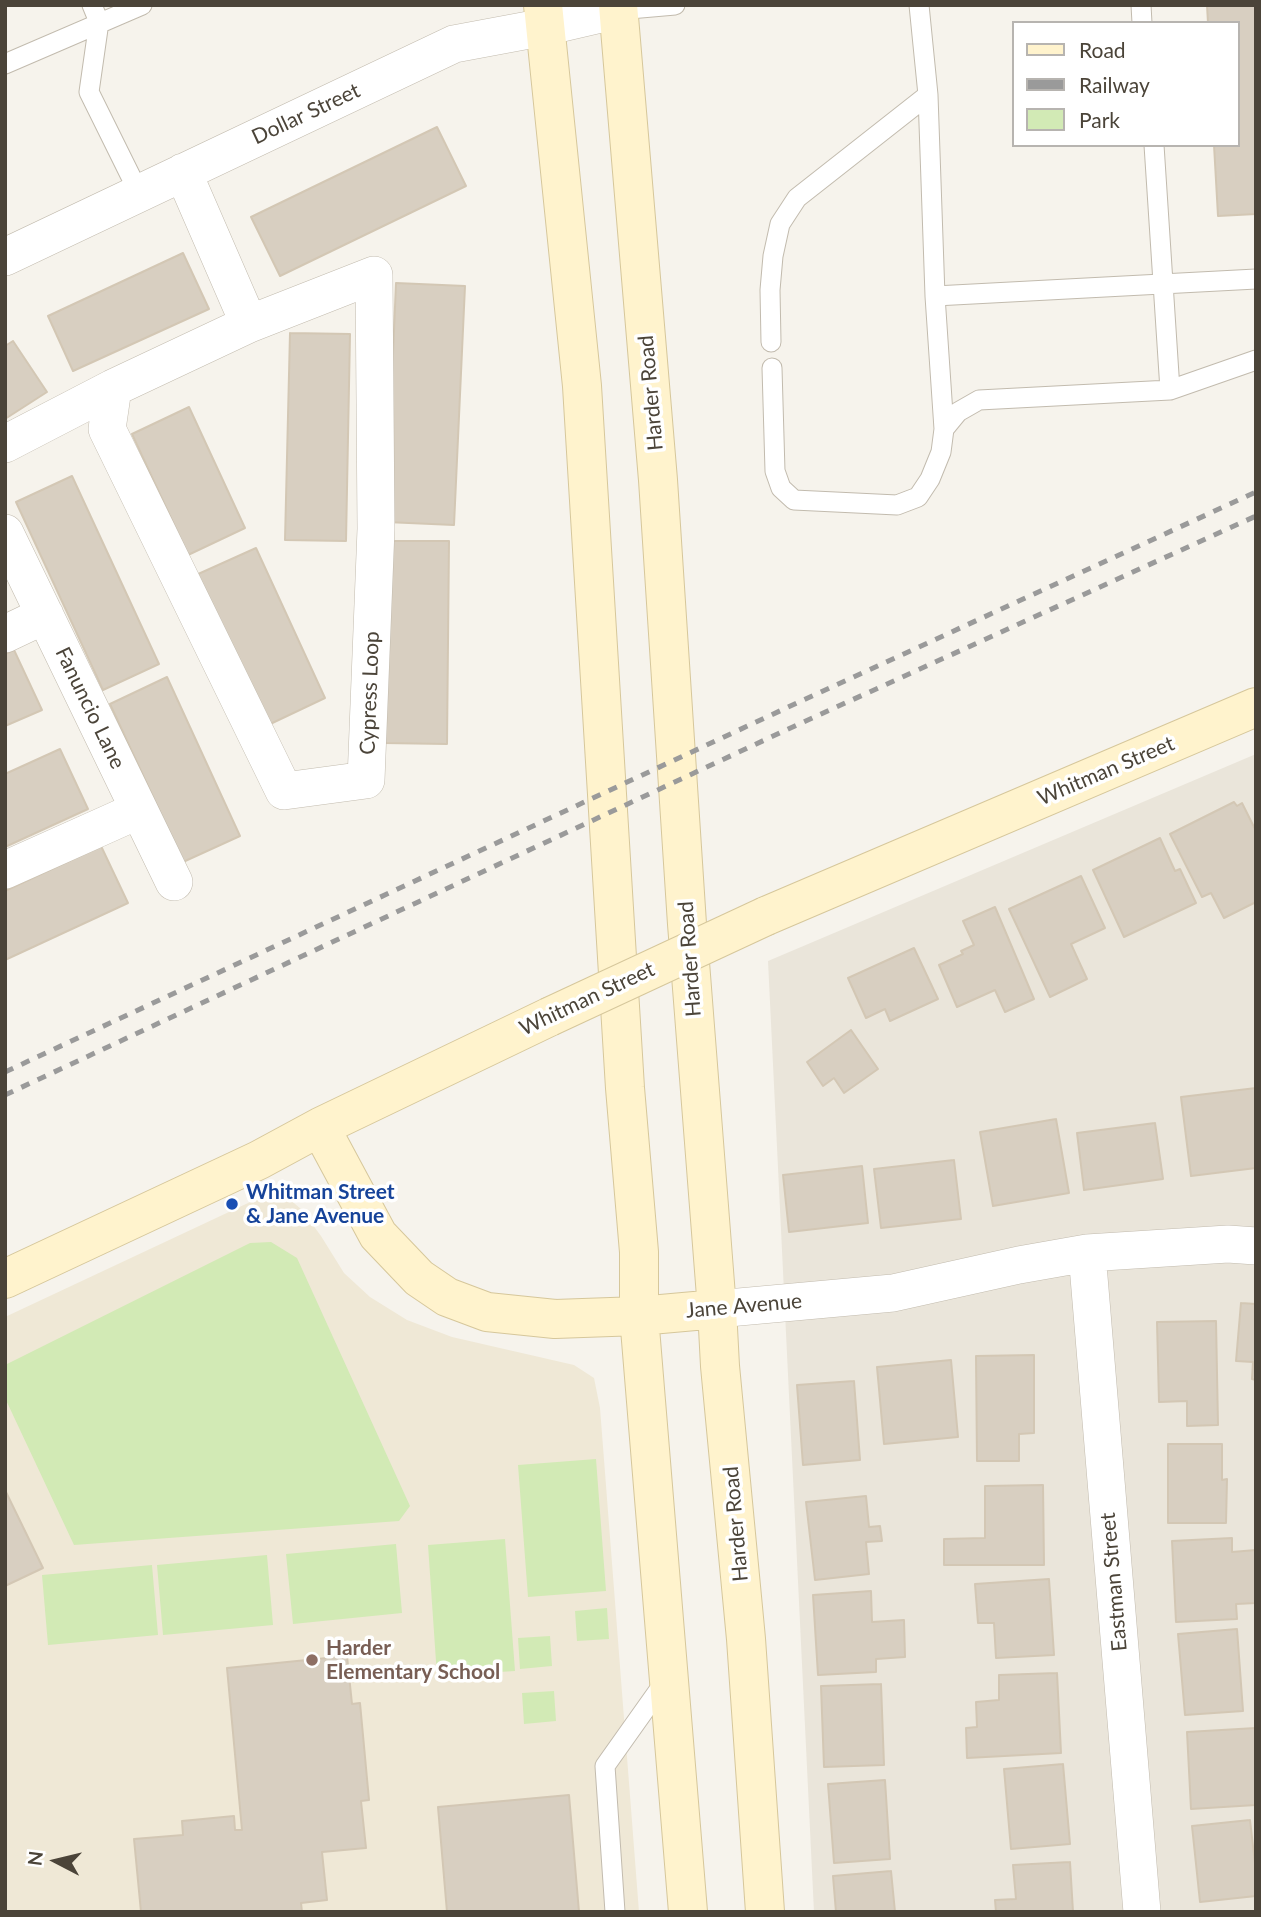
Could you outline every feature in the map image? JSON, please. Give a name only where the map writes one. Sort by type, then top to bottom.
[{"type":"main road","name":"Harder Road","points":[[618,7],[658,480],[720,1366],[746,1639],[765,1912]]},
{"type":"main road","points":[[544,16],[582,386],[625,1088],[639,1252],[639,1316],[688,1912]]},
{"type":"main road","name":"Whitman Street","points":[[5,1279],[259,1160],[320,1127],[549,1017],[766,916],[1256,706]]},
{"type":"main road","name":"Jane Avenue","points":[[320,1127],[378,1235],[419,1278],[447,1297],[487,1312],[555,1320],[718,1309]]},
{"type":"street","name":"Dollar Street","points":[[5,257],[454,44],[544,16],[618,7]]},
{"type":"street","points":[[183,172],[249,324]]},
{"type":"street","name":"Cypress Loop","points":[[374,275],[376,529],[366,779],[284,791],[107,429],[113,388],[249,324],[374,275]]},
{"type":"street","points":[[5,444],[113,388]]},
{"type":"street","name":"Fanuncio Lane","points":[[5,533],[174,882]]},
{"type":"street","points":[[5,634],[45,615]]},
{"type":"street","points":[[5,870],[139,810]]},
{"type":"street","name":"Jane Avenue","points":[[718,1309],[893,1293],[1087,1253],[1228,1244],[1256,1246]]},
{"type":"street","name":"Eastman Street","points":[[1087,1253],[1142,1912]]},
{"type":"lane","points":[[5,64],[96,14],[142,5]]},
{"type":"lane","points":[[618,7],[675,5]]},
{"type":"lane","points":[[772,368],[775,471],[781,488],[794,500],[897,505],[918,497],[930,479],[940,452],[944,429],[935,296],[928,96],[919,5]]},
{"type":"lane","points":[[96,14],[89,92],[139,193]]},
{"type":"lane","points":[[771,342],[770,290],[780,223],[797,198],[928,96]]},
{"type":"lane","points":[[1154,147],[1170,390]]},
{"type":"lane","points":[[935,296],[1256,279]]},
{"type":"lane","points":[[944,429],[958,412],[979,400],[1170,390],[1256,360]]},
{"type":"lane","points":[[615,1912],[605,1766],[669,1676]]},
{"type":"shaded area","points":[[1256,754],[1256,1912],[814,1912],[768,961]]},
{"type":"shaded area","name":"Harder Elementary School","points":[[263,1196],[288,1198],[301,1209],[344,1273],[370,1297],[407,1320],[452,1337],[574,1365],[594,1378],[600,1408],[639,1912],[5,1912],[5,1317]]},
{"type":"green space","points":[[271,1242],[297,1258],[410,1506],[399,1521],[74,1545],[5,1398],[5,1365],[250,1243]]},
{"type":"green space","points":[[596,1459],[606,1591],[528,1597],[518,1465]]},
{"type":"green space","points":[[505,1539],[515,1671],[437,1676],[428,1545]]},
{"type":"green space","points":[[396,1544],[402,1613],[293,1624],[286,1554]]},
{"type":"green space","points":[[267,1555],[273,1625],[163,1635],[157,1565]]},
{"type":"green space","points":[[152,1565],[158,1635],[48,1645],[42,1575]]},
{"type":"green space","points":[[607,1608],[609,1639],[577,1641],[575,1611]]},
{"type":"green space","points":[[550,1636],[552,1666],[520,1669],[518,1638]]},
{"type":"green space","points":[[554,1691],[556,1721],[524,1724],[522,1693]]},
{"type":"building","points":[[1207,5],[1256,5],[1256,214],[1218,216],[1214,147],[1240,147],[1240,21],[1208,21]]},
{"type":"building","points":[[437,127],[466,186],[280,276],[251,217]]},
{"type":"building","points":[[183,253],[209,309],[73,371],[48,316]]},
{"type":"building","points":[[396,283],[465,286],[454,525],[386,522]]},
{"type":"building","points":[[290,333],[350,334],[346,541],[285,540]]},
{"type":"building","points":[[13,341],[47,392],[5,419],[5,346]]},
{"type":"building","points":[[189,407],[245,528],[188,555],[132,434]]},
{"type":"building","points":[[72,476],[159,664],[103,690],[16,502]]},
{"type":"building","points":[[387,541],[449,541],[447,744],[384,743]]},
{"type":"building","points":[[256,548],[325,698],[266,726],[196,575]]},
{"type":"building","points":[[14,650],[42,710],[5,726],[5,654]]},
{"type":"building","points":[[167,677],[240,836],[183,862],[110,704]]},
{"type":"building","points":[[60,749],[88,809],[5,847],[5,774]]},
{"type":"building","points":[[1234,802],[1237,806],[1242,803],[1256,831],[1256,902],[1224,918],[1211,893],[1202,897],[1170,834]]},
{"type":"building","points":[[1160,838],[1175,871],[1180,869],[1196,903],[1124,937],[1093,870]]},
{"type":"building","points":[[101,846],[128,903],[5,960],[5,891]]},
{"type":"building","points":[[1081,876],[1105,928],[1071,944],[1087,979],[1050,997],[1009,909]]},
{"type":"building","points":[[995,907],[1034,999],[1005,1012],[995,990],[957,1007],[939,965],[963,954],[961,951],[974,945],[963,921]]},
{"type":"building","points":[[914,948],[938,999],[890,1021],[885,1009],[866,1018],[848,978]]},
{"type":"building","points":[[851,1030],[878,1069],[844,1093],[834,1078],[823,1086],[807,1062]]},
{"type":"building","points":[[1256,1088],[1256,1168],[1191,1176],[1181,1097]]},
{"type":"building","points":[[1056,1119],[1069,1193],[993,1206],[980,1132]]},
{"type":"building","points":[[1155,1123],[1163,1179],[1084,1190],[1077,1133]]},
{"type":"building","points":[[954,1160],[961,1219],[881,1228],[874,1169]]},
{"type":"building","points":[[862,1166],[868,1223],[789,1232],[783,1175]]},
{"type":"building","points":[[1241,1303],[1256,1304],[1256,1380],[1252,1379],[1253,1362],[1236,1361]]},
{"type":"building","points":[[1216,1321],[1218,1425],[1187,1426],[1187,1401],[1159,1402],[1157,1322]]},
{"type":"building","points":[[1034,1355],[1034,1433],[1019,1434],[1019,1461],[977,1461],[976,1356]]},
{"type":"building","points":[[951,1360],[958,1437],[884,1444],[877,1367]]},
{"type":"building","points":[[854,1381],[860,1460],[803,1465],[797,1385]]},
{"type":"building","points":[[1168,1444],[1222,1444],[1222,1480],[1227,1479],[1226,1523],[1168,1523]]},
{"type":"building","points":[[1043,1485],[1044,1565],[944,1565],[944,1539],[985,1538],[985,1486]]},
{"type":"building","points":[[5,1490],[43,1568],[5,1586]]},
{"type":"building","points":[[866,1496],[869,1527],[880,1526],[882,1541],[866,1542],[869,1574],[815,1580],[806,1502]]},
{"type":"building","points":[[1232,1538],[1232,1552],[1256,1550],[1256,1603],[1236,1604],[1237,1619],[1176,1622],[1172,1541]]},
{"type":"building","points":[[1049,1579],[1054,1655],[996,1658],[994,1623],[978,1623],[975,1584]]},
{"type":"building","points":[[871,1591],[872,1622],[904,1620],[905,1657],[876,1659],[876,1672],[818,1675],[813,1595]]},
{"type":"building","points":[[1237,1629],[1243,1711],[1185,1715],[1178,1634]]},
{"type":"building","points":[[347,1656],[352,1704],[360,1703],[369,1800],[361,1801],[366,1848],[322,1852],[327,1900],[301,1903],[302,1912],[141,1912],[134,1839],[183,1835],[182,1821],[234,1816],[235,1830],[242,1830],[227,1668]]},
{"type":"building","points":[[1057,1673],[1061,1753],[967,1758],[966,1728],[977,1727],[976,1702],[999,1700],[999,1675]]},
{"type":"building","points":[[881,1684],[884,1765],[824,1767],[821,1686]]},
{"type":"building","points":[[1256,1728],[1256,1805],[1191,1809],[1187,1732]]},
{"type":"building","points":[[1063,1764],[1070,1844],[1011,1849],[1004,1769]]},
{"type":"building","points":[[885,1780],[890,1859],[834,1863],[828,1784]]},
{"type":"building","points":[[569,1795],[579,1912],[447,1912],[438,1807]]},
{"type":"building","points":[[1250,1820],[1256,1896],[1200,1902],[1192,1826]]},
{"type":"building","points":[[1070,1862],[1073,1912],[996,1912],[995,1900],[1016,1899],[1013,1865]]},
{"type":"building","points":[[891,1871],[895,1912],[836,1912],[833,1876]]},
{"type":"railway","points":[[5,1072],[1256,492]]},
{"type":"railway","points":[[5,1095],[786,730],[1256,516]]},
{"type":"place","name":"Whitman Street & Jane Avenue","points":[[232,1204]]},
{"type":"place","name":"Harder Elementary School","points":[[312,1660]]}]
